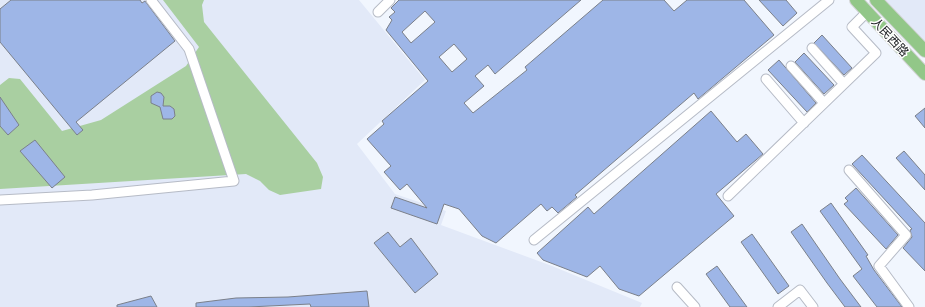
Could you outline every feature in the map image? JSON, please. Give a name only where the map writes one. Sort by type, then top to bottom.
[{"type":"main road","name":"人民西路","points":[[856,0],[925,74]]},
{"type":"main road","name":"人民西路","points":[[876,0],[925,51]]},
{"type":"street","points":[[0,200],[92,195],[234,181],[189,49],[151,0]]},
{"type":"street","points":[[378,12],[390,0]]},
{"type":"street","points":[[534,240],[829,0]]},
{"type":"street","points":[[728,196],[876,53],[852,27],[867,12]]},
{"type":"street","points":[[812,48],[844,84]]},
{"type":"street","points":[[791,66],[824,103]]},
{"type":"street","points":[[766,79],[804,123]]},
{"type":"street","points":[[849,170],[906,235],[879,266],[909,307]]},
{"type":"street","points":[[677,287],[695,307]]},
{"type":"street","points":[[778,307],[800,290],[813,307]]},
{"type":"shaded area","points":[[0,0],[359,0],[425,80],[357,144],[395,194],[446,211],[441,225],[552,266],[642,303],[640,307],[0,307]]},
{"type":"shaded area","points":[[876,0],[925,0],[925,51]]},
{"type":"green space","points":[[163,0],[204,0],[202,5],[204,22],[317,163],[323,177],[321,189],[280,195],[269,190],[260,181],[246,174],[0,189],[0,85],[9,78],[20,79],[62,131],[101,120],[186,66],[199,47]]},
{"type":"building","points":[[11,0],[140,0],[142,3],[145,1],[175,41],[76,122],[83,130],[77,135],[0,42],[0,9]]},
{"type":"building","points":[[399,0],[581,0],[495,74],[488,65],[475,76],[484,86],[464,103],[473,113],[527,70],[525,67],[603,0],[664,0],[674,11],[687,0],[744,0],[774,35],[698,99],[694,93],[575,195],[577,197],[558,213],[552,207],[547,211],[541,204],[496,243],[482,236],[459,209],[444,204],[437,224],[391,208],[395,197],[427,208],[407,184],[400,190],[384,172],[391,166],[367,139],[384,124],[382,121],[428,81],[386,30],[392,20],[389,17],[395,12],[391,8]],"holes":[[[425,11],[435,22],[411,43],[402,32]],[[454,44],[467,59],[452,72],[439,57]]]},
{"type":"building","points":[[759,0],[786,0],[797,13],[783,26]]},
{"type":"building","points":[[822,35],[852,68],[844,75],[814,43]]},
{"type":"building","points":[[804,53],[834,85],[824,94],[795,62]]},
{"type":"building","points":[[779,60],[816,103],[807,112],[768,70]]},
{"type":"building","points":[[157,92],[161,93],[164,97],[163,106],[170,106],[174,109],[175,116],[172,119],[163,119],[160,107],[151,103],[151,96]]},
{"type":"building","points":[[0,97],[19,125],[8,135],[0,126]]},
{"type":"building","points":[[925,108],[925,128],[915,116]]},
{"type":"building","points":[[711,111],[737,142],[746,134],[763,154],[716,194],[734,216],[639,296],[619,289],[600,266],[587,277],[543,260],[537,253],[588,207],[594,214]]},
{"type":"building","points":[[35,140],[65,177],[52,188],[20,151]]},
{"type":"building","points":[[904,151],[925,175],[925,190],[896,158]]},
{"type":"building","points":[[862,155],[925,223],[925,271],[903,248],[912,237],[910,230],[912,229],[852,164]]},
{"type":"building","points":[[856,188],[898,235],[886,249],[844,204],[848,201],[845,198]]},
{"type":"building","points":[[831,203],[868,255],[866,256],[874,270],[902,307],[877,307],[853,276],[862,269],[820,211]]},
{"type":"building","points":[[802,224],[861,307],[845,307],[827,283],[791,232]]},
{"type":"building","points":[[388,232],[400,247],[411,238],[438,274],[415,293],[374,243]]},
{"type":"building","points":[[752,234],[789,286],[778,294],[741,242]]},
{"type":"building","points":[[717,266],[747,307],[730,307],[706,274]]},
{"type":"building","points":[[367,291],[369,307],[311,307],[310,304],[249,307],[196,307],[196,303],[236,298],[288,297]]},
{"type":"building","points":[[151,296],[157,307],[117,307],[117,305]]}]
